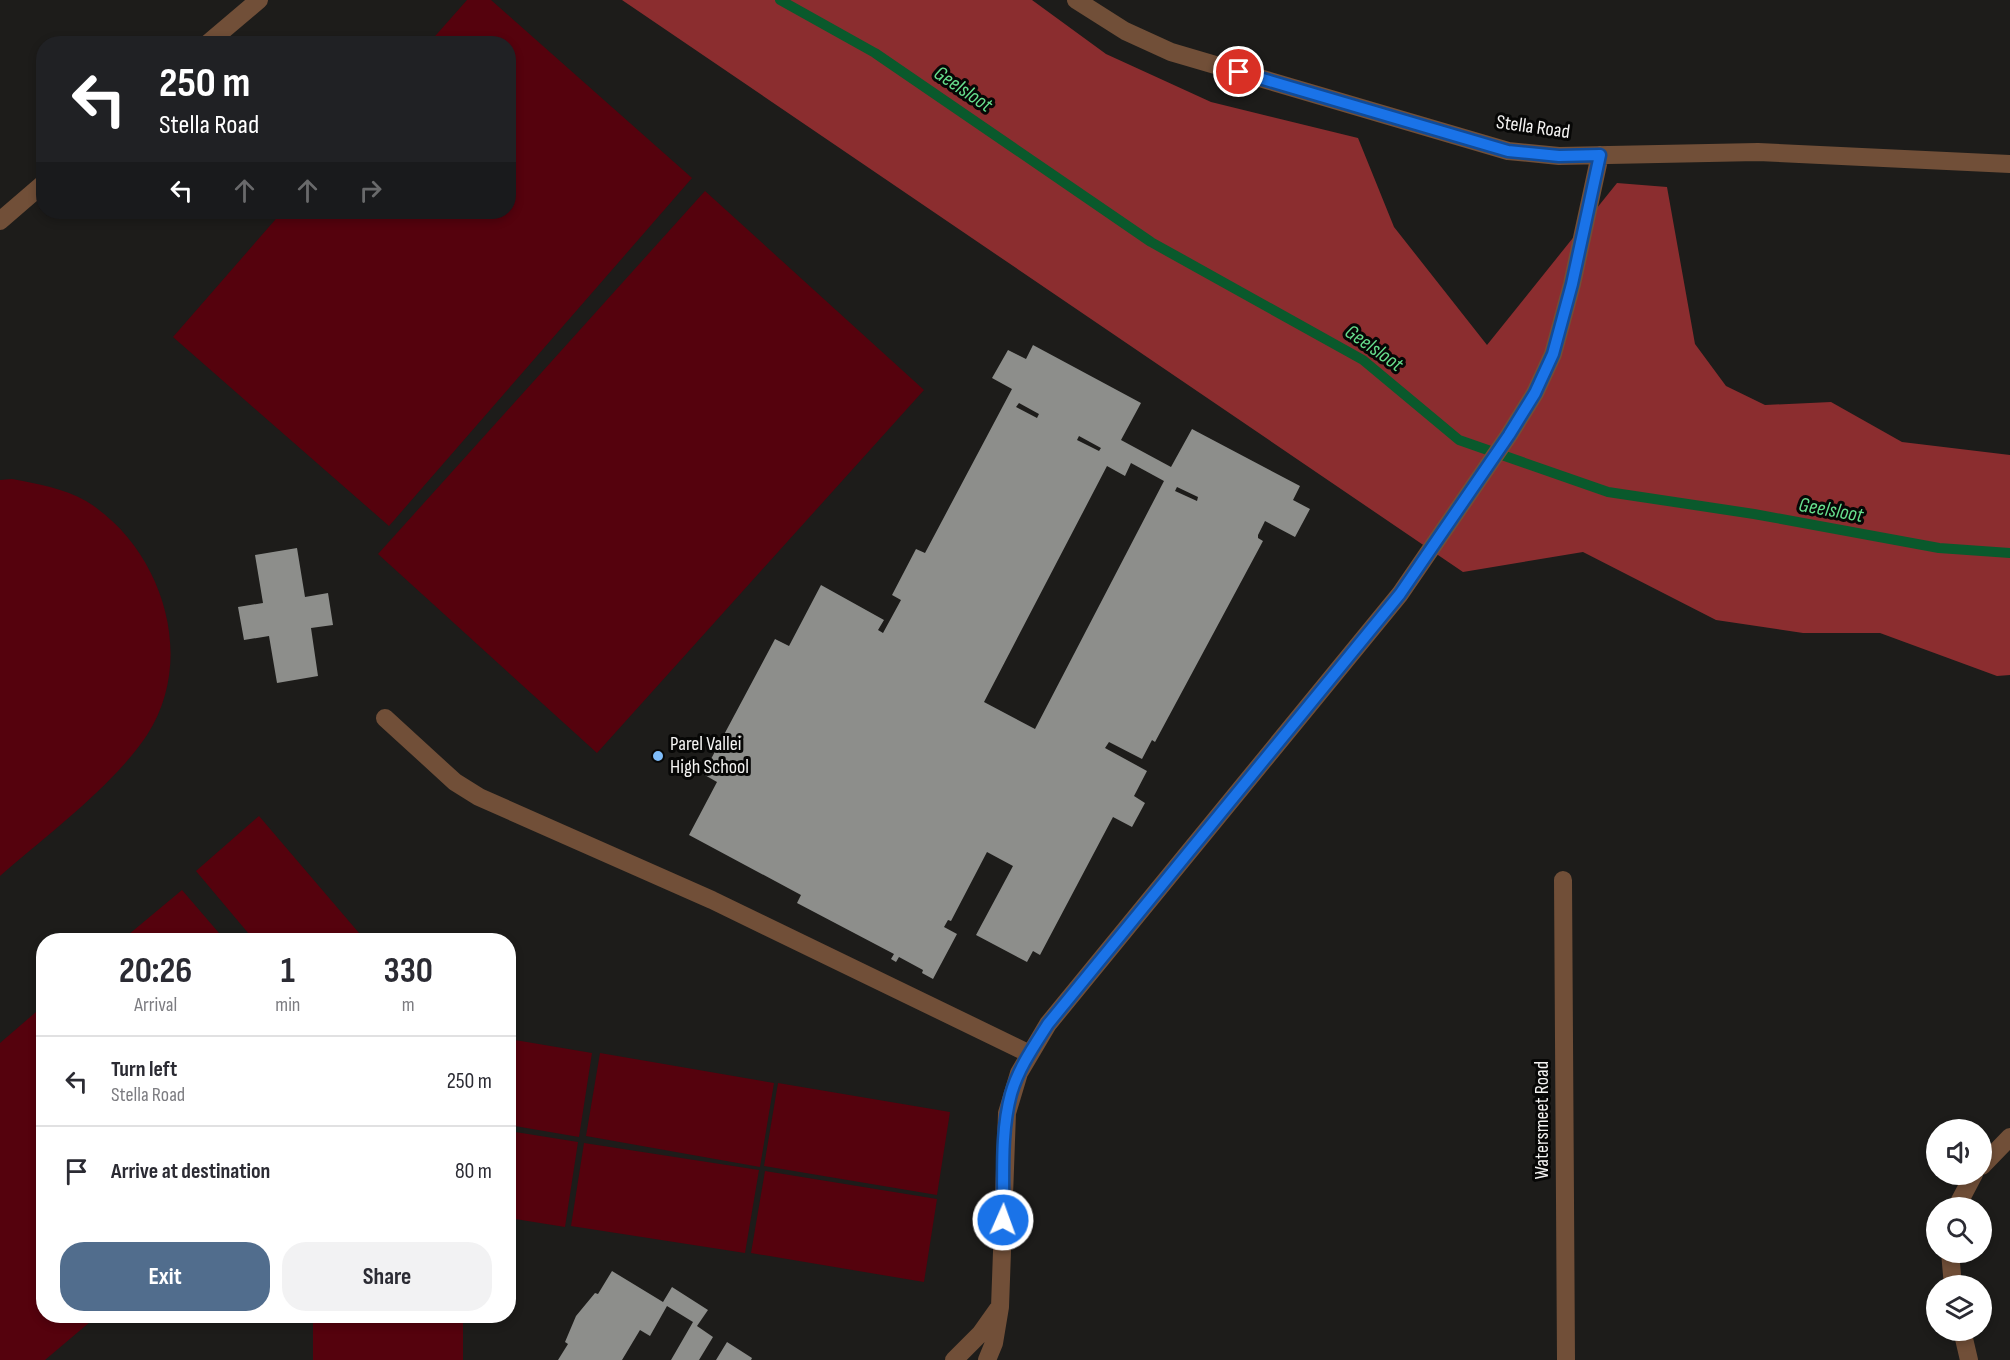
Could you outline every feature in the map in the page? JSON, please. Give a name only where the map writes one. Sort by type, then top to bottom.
[{"type":"street","points":[[216,36],[259,0]]},
{"type":"street","name":"Stella Road","points":[[1076,0],[1125,31],[1182,55],[1508,151],[1559,156],[1758,152],[2010,164]]},
{"type":"street","points":[[987,1360],[994,1343],[1000,1307],[1007,1113],[1011,1093],[1030,1054],[1048,1024],[1400,594],[1514,427],[1535,393],[1553,354],[1572,284],[1600,155]]},
{"type":"street","points":[[0,220],[36,190]]},
{"type":"street","points":[[386,718],[455,782],[479,797],[712,900],[1030,1054]]},
{"type":"street","name":"Watersmeet Road","points":[[1563,880],[1566,1360]]},
{"type":"street","points":[[1992,1156],[2010,1137]]},
{"type":"street","points":[[954,1360],[981,1333],[1000,1307]]},
{"type":"street","points":[[1965,1341],[1969,1360]]},
{"type":"shaded area","points":[[467,0],[491,0],[692,178],[389,526],[173,337],[276,219],[516,219],[516,36],[435,36]]},
{"type":"shaded area","points":[[622,0],[1032,0],[1106,54],[1211,102],[1358,138],[1394,227],[1487,345],[1617,183],[1667,187],[1695,344],[1726,386],[1765,405],[1831,402],[1902,442],[2010,455],[2010,675],[1997,676],[1880,633],[1803,633],[1716,620],[1583,552],[1463,572]]},
{"type":"shaded area","points":[[705,191],[924,390],[597,753],[378,554]]},
{"type":"shaded area","points":[[12,479],[59,490],[86,501],[112,521],[134,546],[152,575],[164,606],[170,639],[170,672],[162,704],[147,735],[133,754],[98,791],[0,876],[0,480]]},
{"type":"shaded area","points":[[259,816],[359,933],[248,933],[196,871]]},
{"type":"shaded area","points":[[182,890],[219,933],[130,933]]},
{"type":"shaded area","points":[[36,1012],[36,1323],[89,1323],[45,1360],[0,1360],[0,1043]]},
{"type":"shaded area","points":[[516,1040],[592,1053],[579,1137],[516,1126]]},
{"type":"shaded area","points":[[600,1053],[774,1083],[760,1167],[586,1136]]},
{"type":"shaded area","points":[[778,1083],[950,1112],[937,1195],[764,1166]]},
{"type":"shaded area","points":[[516,1132],[578,1142],[565,1227],[516,1219]]},
{"type":"shaded area","points":[[584,1143],[759,1170],[745,1253],[571,1226]]},
{"type":"shaded area","points":[[765,1171],[937,1199],[924,1282],[751,1253]]},
{"type":"shaded area","points":[[313,1323],[463,1323],[463,1360],[313,1360]]},
{"type":"building","points":[[1033,345],[1141,403],[1121,440],[1171,467],[1192,429],[1300,486],[1293,500],[1310,509],[1295,537],[1265,521],[1258,535],[1258,538],[1263,541],[1155,742],[1152,740],[1142,759],[1109,742],[1105,748],[1147,771],[1134,796],[1145,803],[1132,827],[1113,817],[1040,955],[1033,951],[1027,962],[976,935],[1013,866],[987,852],[951,921],[948,920],[944,927],[957,934],[933,979],[922,973],[923,970],[899,957],[896,962],[891,959],[894,954],[797,903],[801,895],[689,835],[717,782],[703,774],[775,639],[789,646],[821,585],[884,620],[878,630],[883,633],[901,600],[892,595],[916,549],[925,553],[1012,389],[992,378],[1008,350],[1026,359]],"holes":[[[1019,403],[1039,414],[1037,418],[1016,407]],[[1079,436],[1101,448],[1099,451],[1077,440]],[[1131,463],[1164,481],[1035,729],[984,702],[1107,466],[1125,476]],[[1177,487],[1198,497],[1197,501],[1175,491]]]},
{"type":"building","points":[[297,548],[305,597],[328,593],[333,625],[311,628],[318,676],[277,683],[269,636],[244,640],[238,607],[263,603],[255,555]]},
{"type":"building","points":[[612,1271],[663,1302],[672,1287],[708,1310],[697,1326],[713,1337],[699,1360],[671,1360],[693,1322],[667,1306],[650,1336],[640,1330],[622,1360],[558,1360],[568,1344],[565,1342],[576,1316],[595,1293],[598,1294]]},
{"type":"building","points":[[727,1342],[752,1358],[751,1360],[716,1360]]},
{"type":"waterway","name":"Geelsloot","points":[[780,0],[875,53],[1151,242],[1363,360],[1459,440],[1608,492],[1754,514],[1939,548],[2010,553]]},
{"type":"place","name":"Parel Vallei High School","points":[[658,756]]},
{"type":"route","points":[[1003,1220],[1007,1113],[1011,1093],[1019,1073],[1048,1024],[1400,594],[1509,435],[1535,393],[1553,354],[1572,284],[1600,155],[1559,156],[1508,151],[1239,72]]}]
